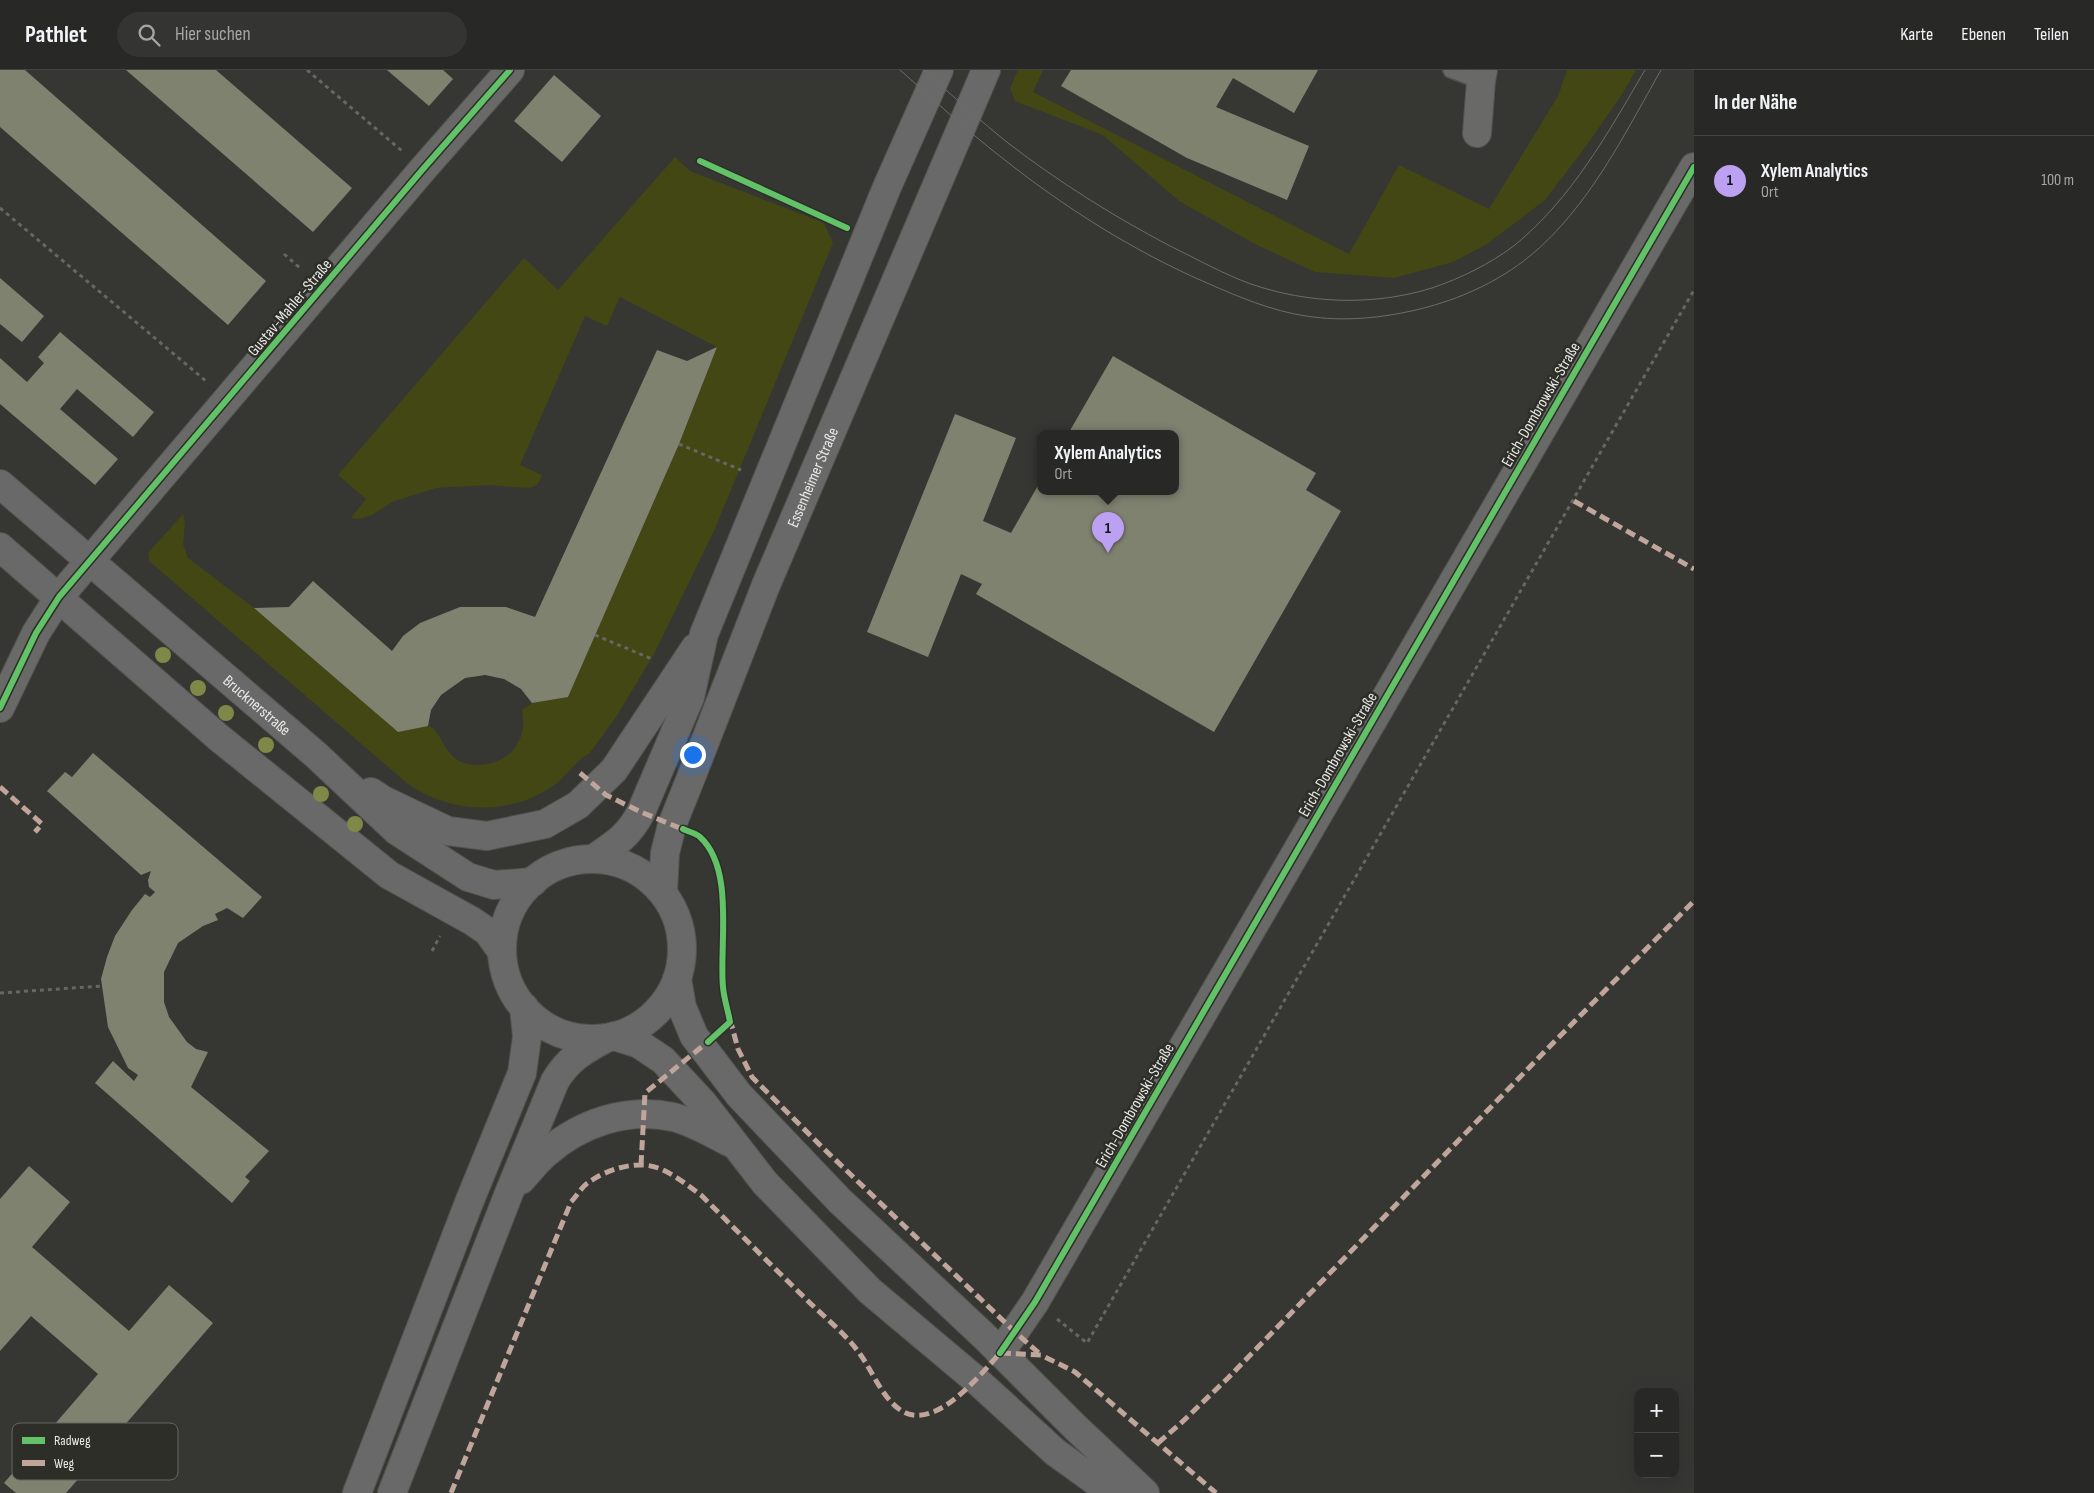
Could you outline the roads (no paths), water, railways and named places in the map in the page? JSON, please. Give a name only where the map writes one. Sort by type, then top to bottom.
[{"type":"main road","points":[[593,859],[619,841],[633,828],[641,812],[690,697],[704,634],[887,187],[939,70]]},
{"type":"main road","name":"Essenheimer Straße","points":[[663,893],[665,853],[672,825],[766,585],[986,70]]},
{"type":"main road","name":"Brucknerstraße","points":[[0,484],[316,755],[397,831],[468,878],[494,884],[533,882]]},
{"type":"main road","points":[[0,547],[218,737],[389,875],[472,921],[488,932],[502,952]]},
{"type":"main road","points":[[316,755],[383,800],[448,831],[487,836],[545,824],[578,805],[614,770],[704,634]]},
{"type":"main road","points":[[392,1493],[509,1193],[555,1081],[577,1054],[610,1037],[635,1028],[653,1016],[668,999],[678,979],[682,957],[681,934],[675,912],[663,893],[649,879],[632,868],[613,861],[593,859],[571,862],[551,869],[533,882],[519,896],[510,913],[504,932],[502,952],[505,972],[512,991],[524,1007],[537,1020],[552,1030],[588,1039],[610,1037],[639,1044],[664,1060],[703,1103],[765,1182],[870,1291],[976,1380],[1055,1452],[1112,1493]]},
{"type":"main road","points":[[678,979],[682,1006],[694,1036],[739,1095],[840,1201],[1145,1493]]},
{"type":"main road","points":[[358,1493],[412,1348],[522,1073],[527,1037],[524,1007]]},
{"type":"main road","points":[[509,1193],[544,1155],[564,1139],[586,1127],[608,1119],[644,1114],[673,1117],[691,1123],[733,1143]]},
{"type":"street","name":"Gustav-Mahler-Straße","points":[[0,708],[36,633],[59,597],[423,169],[510,70]]},
{"type":"street","points":[[1477,133],[1482,75]]},
{"type":"street","name":"Erich-Dombrowski-Straße","points":[[1000,1353],[1036,1302],[1694,167]]},
{"type":"lane","points":[[1451,70],[1482,75]]},
{"type":"tram line","points":[[900,70],[975,136],[1049,193],[1100,227],[1152,257],[1256,303],[1281,311],[1335,319],[1378,317],[1435,305],[1464,295],[1492,282],[1530,256],[1551,237],[1588,193],[1619,144],[1661,70]]},
{"type":"tram line","points":[[923,70],[986,125],[1027,157],[1107,211],[1149,235],[1220,271],[1251,284],[1296,296],[1342,300],[1387,298],[1432,288],[1475,270],[1515,245],[1554,207],[1588,164],[1645,70]]},
{"type":"place","name":"Xylem Analytics","points":[[1108,553]]}]
